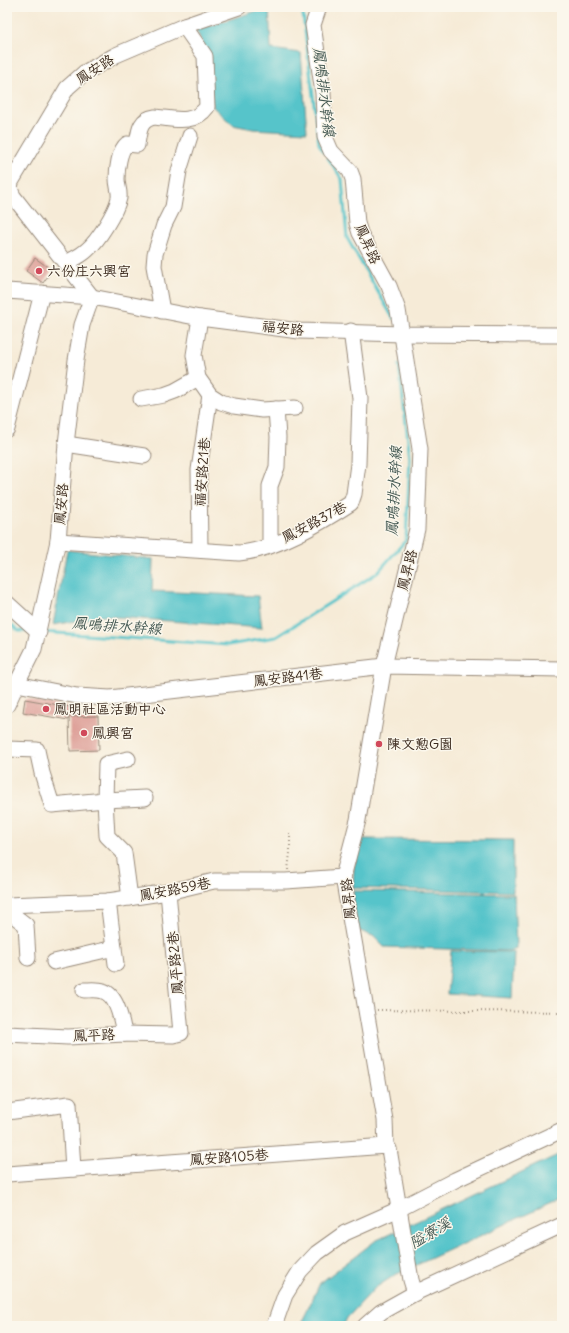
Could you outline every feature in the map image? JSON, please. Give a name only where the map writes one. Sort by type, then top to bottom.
[{"type":"street","name":"鳳安路","points":[[10,186],[67,88],[84,73],[116,55],[184,26],[239,7]]},
{"type":"street","name":"鳳昇路","points":[[319,7],[313,25],[323,93],[325,137],[331,151],[350,171],[353,179],[357,223],[360,233],[388,286],[398,310],[420,449],[417,530],[384,666],[358,820],[343,877],[385,1120],[386,1146]]},
{"type":"street","points":[[66,263],[86,251],[96,241],[111,215],[119,198],[120,190],[117,181],[123,147],[127,144],[137,145],[141,125],[145,120],[149,117],[190,119],[202,114],[207,107],[205,56],[184,26]]},
{"type":"street","points":[[162,311],[154,266],[155,254],[164,226],[173,207],[179,171],[190,136]]},
{"type":"street","points":[[10,186],[92,297]]},
{"type":"street","name":"福安路","points":[[7,291],[92,297],[200,318],[299,331],[402,334],[562,335]]},
{"type":"street","points":[[7,429],[42,293]]},
{"type":"street","name":"鳳安路","points":[[7,705],[34,649],[58,541],[66,444],[76,360],[82,325],[92,297]]},
{"type":"street","points":[[200,318],[194,355],[198,378],[210,395],[221,402],[234,406],[262,410],[295,408]]},
{"type":"street","name":"鳳安路37巷","points":[[58,541],[248,552],[295,536],[347,506],[353,499],[358,464],[360,398],[351,332]]},
{"type":"street","points":[[141,399],[164,395],[175,391],[198,378]]},
{"type":"street","name":"福安路21巷","points":[[200,550],[198,491],[199,470],[210,395]]},
{"type":"street","points":[[270,544],[270,486],[277,467],[278,437],[276,409]]},
{"type":"street","points":[[66,444],[144,456]]},
{"type":"street","points":[[7,603],[39,632]]},
{"type":"street","name":"鳳安路41巷","points":[[17,684],[77,696],[110,698],[384,666],[562,669]]},
{"type":"street","points":[[7,749],[37,750],[42,773],[52,805],[145,798]]},
{"type":"street","points":[[128,759],[106,764],[105,800],[107,836],[124,853],[130,898]]},
{"type":"street","name":"鳳安路59巷","points":[[7,905],[108,901],[168,892],[214,881],[286,881],[343,877]]},
{"type":"street","name":"鳳平路2巷","points":[[168,892],[181,1033]]},
{"type":"street","points":[[108,901],[116,964]]},
{"type":"street","points":[[7,915],[13,915],[26,926],[28,958]]},
{"type":"street","points":[[54,962],[114,948]]},
{"type":"street","points":[[84,990],[103,991],[111,997],[122,1019],[124,1034]]},
{"type":"street","name":"鳳平路","points":[[7,1034],[68,1036],[124,1034],[173,1035],[181,1033]]},
{"type":"street","points":[[7,1112],[69,1104],[73,1169]]},
{"type":"street","points":[[274,1326],[285,1295],[300,1271],[317,1253],[345,1233],[400,1215],[455,1180],[562,1130]]},
{"type":"street","points":[[386,1146],[389,1149],[413,1286]]},
{"type":"street","name":"鳳安路105巷","points":[[7,1174],[386,1146]]},
{"type":"street","points":[[365,1326],[413,1286],[562,1225]]},
{"type":"path","points":[[286,881],[290,853],[290,830]]},
{"type":"path","points":[[365,1010],[562,1012]]},
{"type":"water","points":[[269,7],[271,49],[301,53],[307,132],[253,129],[233,125],[213,107],[204,46],[196,30]]},
{"type":"water","points":[[67,550],[153,559],[152,591],[258,596],[262,628],[103,616],[53,625]]},
{"type":"water","points":[[361,839],[513,840],[513,892],[353,888],[354,867]]},
{"type":"water","points":[[353,891],[514,894],[516,948],[509,951],[384,947],[373,936],[355,929]]},
{"type":"water","points":[[451,951],[514,952],[512,998],[447,994]]},
{"type":"water","name":"隘寮溪","points":[[562,1153],[562,1198],[395,1275],[375,1288],[347,1318],[343,1326],[300,1326],[320,1283],[375,1241]]},
{"type":"building","name":"六份庄六興宮","points":[[35,258],[52,270],[43,283],[26,271]]},
{"type":"building","name":"鳳明社區活動中心","points":[[25,699],[70,707],[68,720],[23,712]]},
{"type":"building","name":"鳳興宮","points":[[98,716],[99,750],[70,751],[69,717]]},
{"type":"waterway","name":"鳳鳴排水幹線","points":[[305,7],[303,14],[319,144],[324,152]]},
{"type":"waterway","name":"鳳鳴排水幹線","points":[[328,158],[342,179],[347,238],[393,318]]},
{"type":"waterway","name":"鳳鳴排水幹線","points":[[42,632],[228,645],[276,637],[377,573],[406,540],[410,457],[399,365]]},
{"type":"waterway","name":"鳳鳴排水幹線","points":[[7,622],[19,631],[31,631]]},
{"type":"place","name":"六份庄六興宮","points":[[39,271]]},
{"type":"place","name":"鳳明社區活動中心","points":[[46,709]]},
{"type":"place","name":"鳳興宮","points":[[84,733]]},
{"type":"place","name":"陳文懃G園","points":[[379,744]]}]
